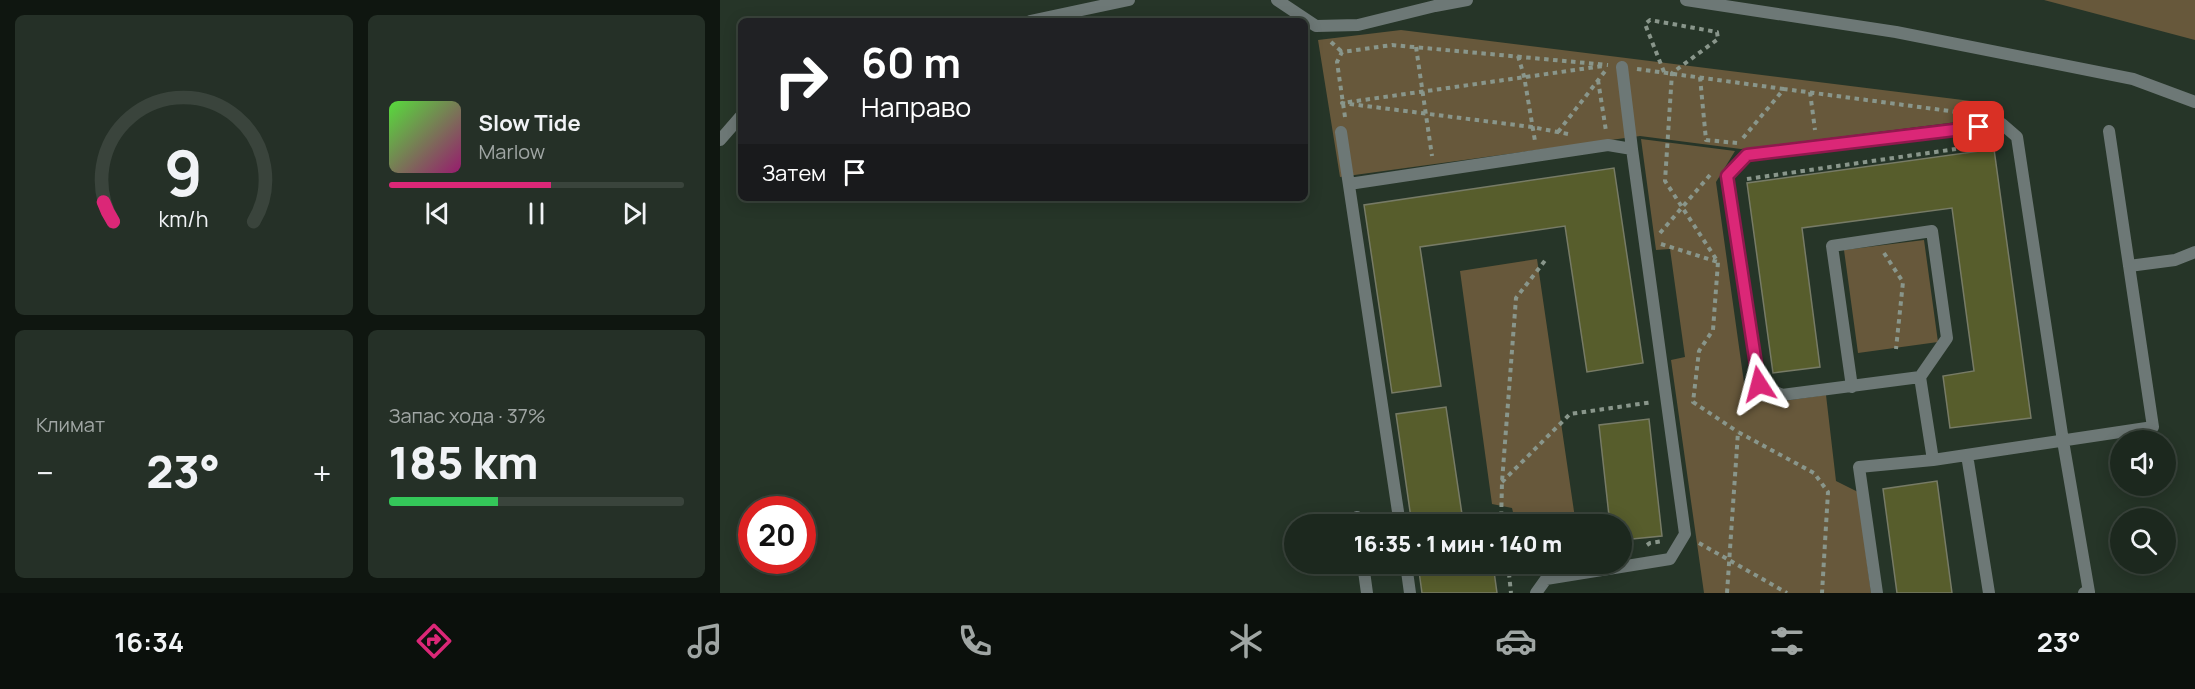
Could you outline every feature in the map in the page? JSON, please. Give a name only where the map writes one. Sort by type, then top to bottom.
[{"type":"street","points":[[1044,18],[1129,0]]},
{"type":"street","points":[[1277,0],[1304,18]]},
{"type":"street","points":[[1308,21],[1316,26],[1358,25],[1467,0]]},
{"type":"street","points":[[1686,0],[1896,32],[2110,74],[2133,79],[2195,102]]},
{"type":"street","points":[[1536,593],[1546,579],[1670,559],[1685,534],[1632,149],[1616,66]]},
{"type":"street","points":[[720,140],[738,119]]},
{"type":"street","points":[[1920,377],[1782,396],[1759,384],[1727,176],[1747,155],[2002,124],[2017,137],[2063,441],[2089,592],[2084,593]]},
{"type":"street","points":[[1343,129],[1349,184],[1398,514]]},
{"type":"street","points":[[1877,593],[1859,467],[1933,460],[2153,427],[2109,131]]},
{"type":"street","points":[[1349,184],[1608,145],[1632,149]]},
{"type":"street","points":[[1852,387],[1832,246],[1932,231],[1947,338],[1920,377],[1933,460]]},
{"type":"street","points":[[2129,266],[2175,260],[2195,252]]},
{"type":"street","points":[[1967,454],[1989,593]]},
{"type":"street","points":[[1364,574],[1367,593]]},
{"type":"street","points":[[1407,574],[1410,593]]},
{"type":"path","points":[[1664,72],[1645,24],[1650,20],[1717,32],[1718,39],[1672,73],[1665,181],[1718,262],[1713,330],[1699,351],[1693,402],[1738,432],[1815,473],[1828,492],[1822,593]]},
{"type":"path","points":[[1343,129],[1337,62],[1342,52],[1392,45],[1616,66],[1785,89]]},
{"type":"path","points":[[1416,47],[1432,162]]},
{"type":"path","points":[[1518,56],[1524,76],[1536,147],[1543,142]]},
{"type":"path","points":[[1342,103],[1524,76],[1616,66]]},
{"type":"path","points":[[1551,137],[1559,132],[1598,80],[1616,66]]},
{"type":"path","points":[[1598,80],[1608,145]]},
{"type":"path","points":[[1810,92],[1816,137]]},
{"type":"path","points":[[1342,103],[1532,127],[1579,137]]},
{"type":"path","points":[[1740,180],[1957,148]]},
{"type":"path","points":[[1875,239],[1902,282],[1896,349]]},
{"type":"path","points":[[1656,242],[1718,262]]},
{"type":"path","points":[[1501,514],[1516,298],[1547,258]]},
{"type":"path","points":[[1502,482],[1570,414],[1657,402]]},
{"type":"path","points":[[1727,593],[1738,432]]},
{"type":"path","points":[[1643,550],[1650,543],[1670,540],[1676,531],[1787,593]]},
{"type":"path","points":[[1509,574],[1511,593]]},
{"type":"shaded area","points":[[2044,0],[2195,0],[2195,40]]},
{"type":"shaded area","points":[[1401,30],[1987,103],[1989,118],[1741,149],[1640,136],[1340,177],[1318,40]]},
{"type":"shaded area","points":[[1641,139],[1735,151],[1716,182],[1746,397],[1770,403],[1826,395],[1836,481],[1858,492],[1871,593],[1704,593],[1671,360],[1685,357],[1670,249],[1656,250]]},
{"type":"shaded area","points":[[1924,240],[1938,342],[1858,353],[1844,250]]},
{"type":"shaded area","points":[[1537,259],[1574,514],[1513,514],[1512,508],[1492,504],[1460,271]]},
{"type":"building","points":[[1994,149],[2031,418],[1950,428],[1943,376],[1974,371],[1952,208],[1802,228],[1820,367],[1773,373],[1747,183]]},
{"type":"building","points":[[1614,168],[1643,363],[1587,372],[1565,226],[1420,247],[1441,386],[1392,393],[1364,205]]},
{"type":"building","points":[[1446,407],[1462,514],[1410,514],[1396,414]]},
{"type":"building","points":[[1649,419],[1662,536],[1632,539],[1632,514],[1609,514],[1599,425]]},
{"type":"building","points":[[1937,481],[1952,593],[1897,593],[1883,489]]},
{"type":"building","points":[[1419,574],[1494,574],[1497,593],[1422,593]]},
{"type":"route","points":[[1759,384],[1727,176],[1747,155],[1979,127]]}]
